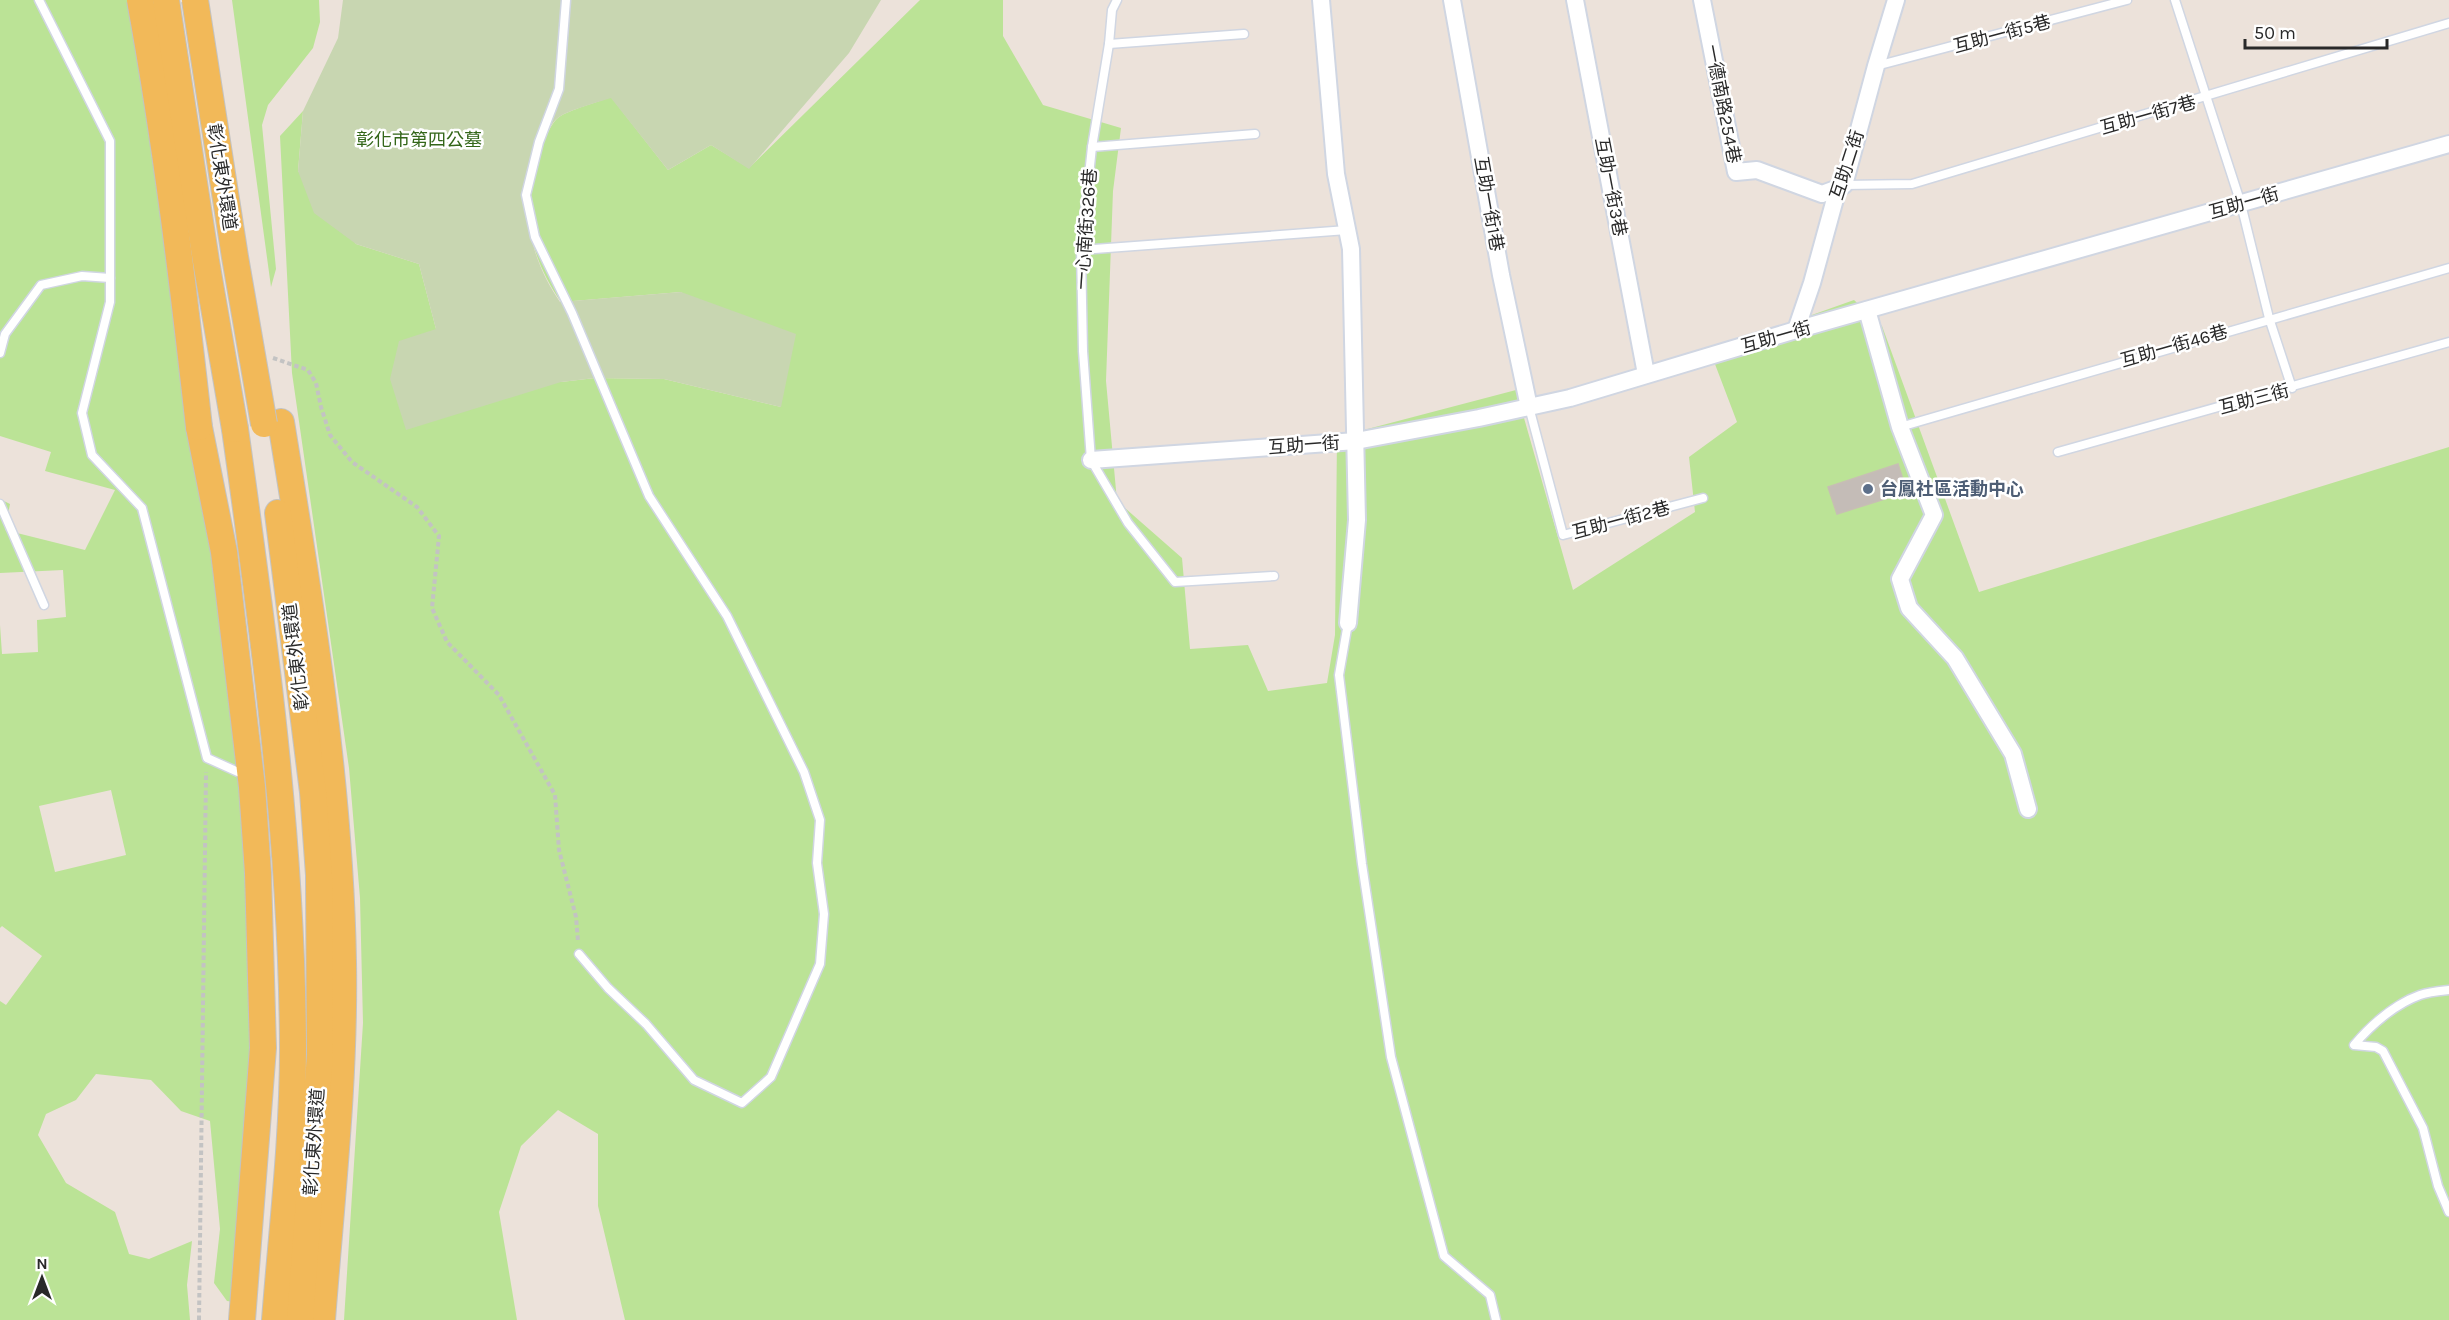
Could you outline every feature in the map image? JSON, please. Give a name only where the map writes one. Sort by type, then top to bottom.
[{"type":"main road","points":[[140,0],[180,257],[199,427],[225,552],[251,778],[258,873],[263,1048],[242,1320]]},
{"type":"main road","name":"彰化東外環道","points":[[166,0],[206,261],[236,429],[268,669],[288,879],[292,1060],[290,1135],[275,1320]]},
{"type":"main road","name":"彰化東外環道","points":[[195,0],[235,256],[273,423],[283,545],[313,792],[320,875],[320,1055],[300,1320]]},
{"type":"main road","points":[[212,0],[252,254],[273,423],[317,664],[339,874],[343,962],[342,1051],[322,1320]]},
{"type":"street","points":[[1321,0],[1336,174],[1351,249],[1357,520],[1348,623]]},
{"type":"street","name":"互助一街1巷","points":[[1452,0],[1501,275],[1529,407]]},
{"type":"street","name":"互助一街3巷","points":[[1575,0],[1646,375]]},
{"type":"street","name":"一德南路254巷","points":[[1702,0],[1736,172],[1757,170],[1822,194],[1841,187]]},
{"type":"street","name":"互助二街","points":[[1796,330],[1896,0]]},
{"type":"street","name":"互助一街","points":[[1091,460],[1356,441],[1570,398],[1796,330],[2449,144]]},
{"type":"street","points":[[1867,310],[1900,427],[1934,515],[1900,579],[1909,608],[1955,658],[2013,754],[2028,809]]},
{"type":"lane","points":[[39,0],[110,141],[110,302],[82,413],[92,455],[142,508],[207,758],[251,778]]},
{"type":"lane","points":[[566,0],[559,89],[539,142],[526,195],[535,237],[572,313],[649,496],[727,616],[804,772],[820,820],[817,863],[824,914],[820,964],[771,1077],[742,1103],[694,1080],[646,1024],[608,988],[579,954]]},
{"type":"lane","name":"一心南街326巷","points":[[1091,460],[1083,351],[1081,250],[1092,147],[1109,44],[1112,10],[1116,0]]},
{"type":"lane","name":"互助一街5巷","points":[[1876,66],[2127,0]]},
{"type":"lane","points":[[2175,0],[2241,204],[2269,318],[2292,388]]},
{"type":"lane","name":"互助一街7巷","points":[[1841,187],[1912,184],[2449,24]]},
{"type":"lane","points":[[1109,44],[1244,34]]},
{"type":"lane","points":[[1092,147],[1255,134]]},
{"type":"lane","points":[[1081,250],[1347,230]]},
{"type":"lane","name":"互助一街46巷","points":[[1900,427],[2269,318],[2449,268]]},
{"type":"lane","points":[[0,353],[5,334],[41,285],[82,276],[110,278]]},
{"type":"lane","name":"互助三街","points":[[2058,452],[2449,342]]},
{"type":"lane","name":"互助一街2巷","points":[[1529,407],[1563,536],[1703,498]]},
{"type":"lane","points":[[1091,460],[1128,523],[1175,582],[1274,576]]},
{"type":"lane","points":[[0,504],[44,605]]},
{"type":"lane","points":[[1348,623],[1340,675],[1362,864],[1391,1057],[1444,1256],[1490,1295],[1496,1320]]},
{"type":"lane","points":[[2449,990],[2420,996],[2390,1012],[2367,1030],[2354,1045],[2376,1047],[2383,1051],[2423,1128],[2438,1186],[2449,1212]]},
{"type":"path","points":[[272,358],[308,370],[316,383],[330,435],[352,462],[417,507],[439,536],[432,608],[447,642],[499,695],[555,795],[559,850],[576,918],[579,954]]},
{"type":"path","points":[[199,1320],[207,758]]},
{"type":"green space","points":[[0,0],[129,0],[179,343],[246,715],[261,962],[248,1304],[227,1301],[214,1283],[220,1229],[210,1121],[181,1111],[151,1080],[96,1074],[76,1100],[46,1114],[38,1135],[66,1183],[115,1212],[129,1254],[149,1259],[192,1241],[187,1285],[190,1320],[0,1320],[0,1001],[6,1005],[42,956],[2,926],[0,928],[0,625],[2,654],[38,652],[37,620],[66,617],[63,570],[0,573],[0,499],[10,504],[5,530],[85,550],[115,490],[45,471],[51,452],[0,436]],"holes":[[[111,790],[126,855],[55,872],[39,806]]]},
{"type":"green space","points":[[232,0],[319,0],[320,22],[313,48],[268,105],[262,125],[276,269],[271,287]]},
{"type":"green space","name":"彰化市第四公墓","points":[[343,0],[881,0],[849,53],[749,169],[711,145],[668,170],[611,98],[584,106],[556,119],[547,133],[534,164],[529,185],[529,226],[540,265],[560,302],[681,292],[796,334],[781,407],[664,379],[595,378],[561,382],[406,430],[390,379],[399,341],[436,329],[419,264],[356,244],[314,213],[298,171],[303,111],[338,38]]},
{"type":"green space","points":[[920,0],[1003,0],[1003,36],[1043,105],[1121,128],[1113,191],[1106,381],[1117,501],[1182,558],[1190,649],[1248,645],[1268,691],[1327,683],[1335,635],[1337,437],[1516,390],[1573,590],[1695,512],[1689,457],[1737,422],[1710,351],[1854,300],[1882,326],[1979,592],[2449,447],[2449,1320],[625,1320],[598,1206],[598,1134],[558,1110],[521,1146],[499,1212],[517,1320],[344,1320],[363,1023],[360,898],[349,768],[292,373],[280,136],[303,111],[298,171],[356,244],[419,264],[436,329],[561,382],[595,378],[664,379],[781,407],[681,292],[561,302],[540,265],[529,226],[529,185],[534,164],[547,133],[559,117],[611,97],[668,170],[711,145],[749,168]]},
{"type":"building","name":"台鳳社區活動中心","points":[[1898,464],[1907,492],[1837,514],[1828,487]]},
{"type":"place","name":"台鳳社區活動中心","points":[[1868,489]]}]
